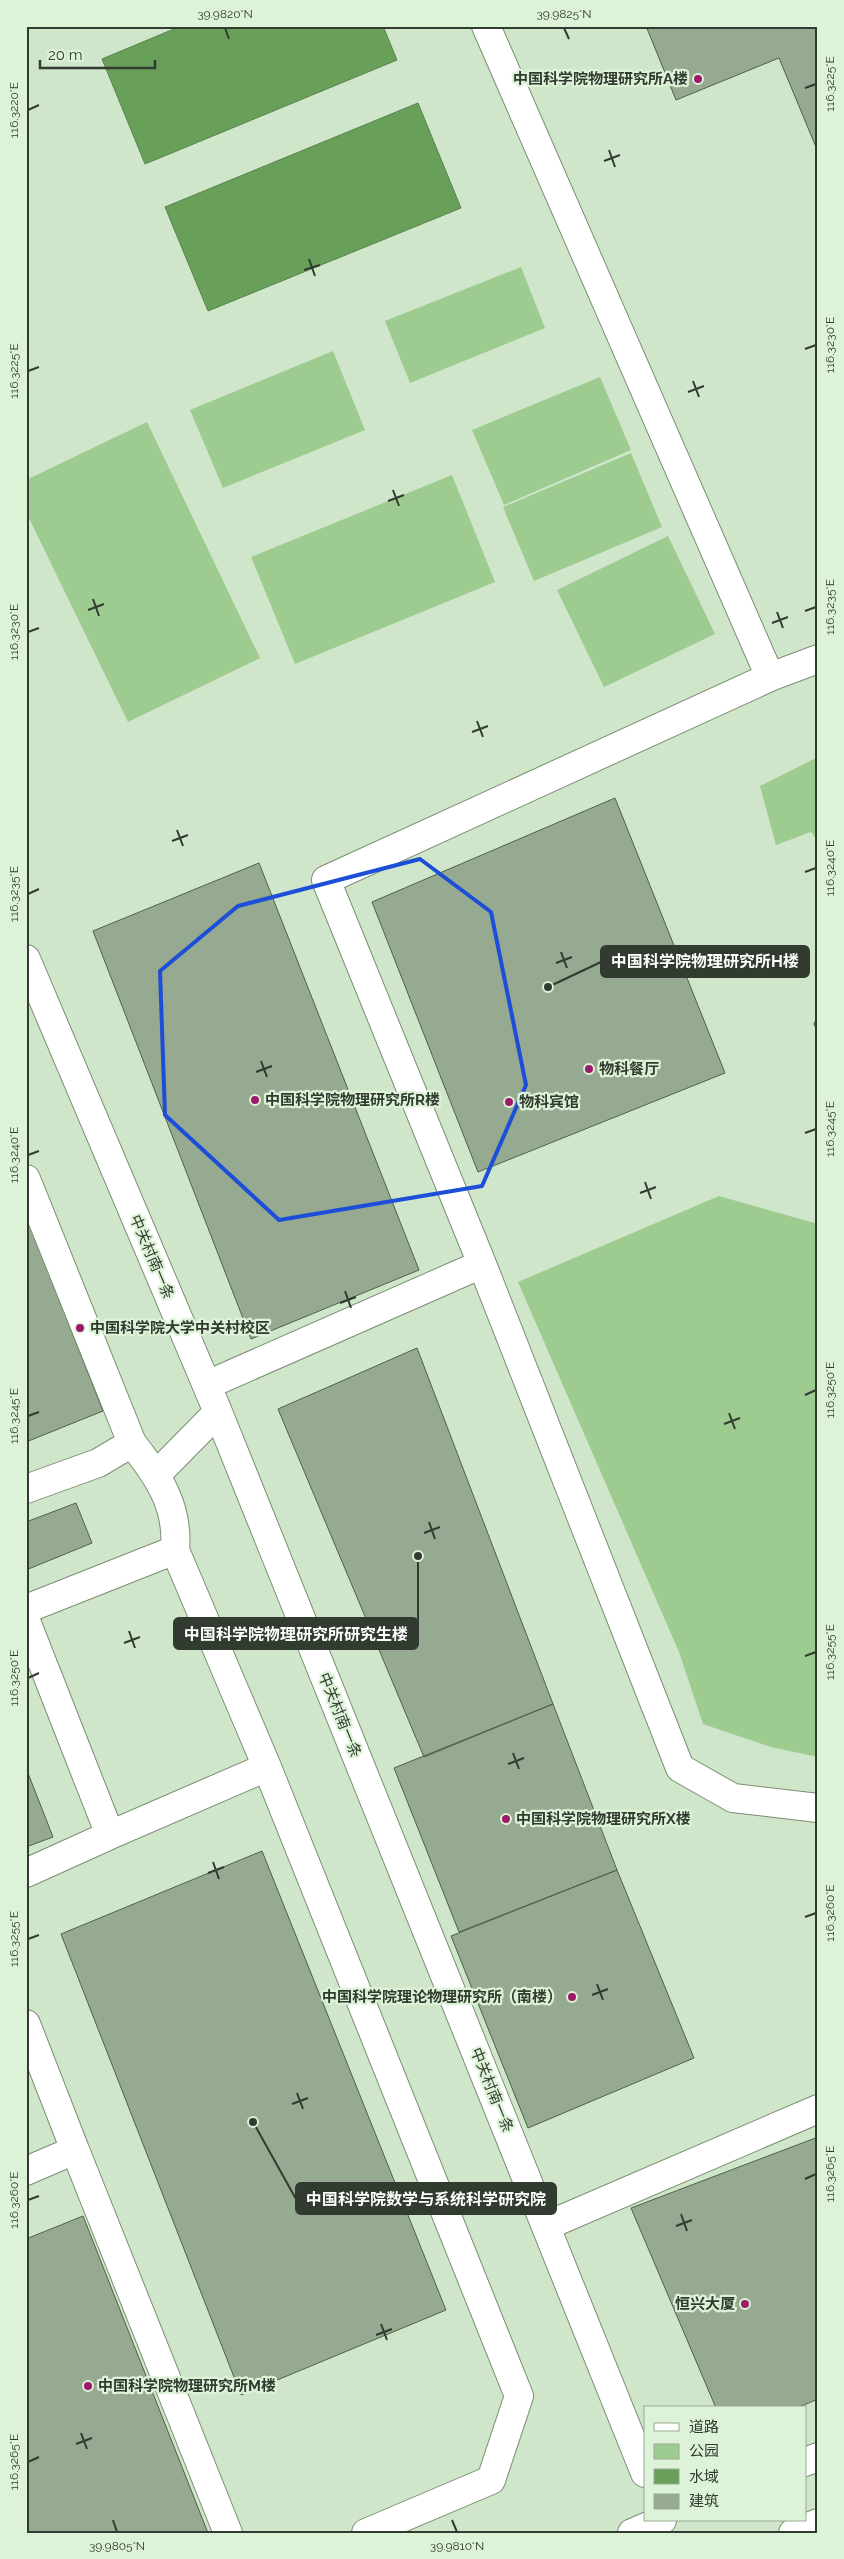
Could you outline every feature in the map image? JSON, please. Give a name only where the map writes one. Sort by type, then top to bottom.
[{"type":"street","points":[[486,26],[770,677]]},
{"type":"street","points":[[818,659],[770,677],[326,880],[482,1264],[680,1768],[733,1798],[818,1808]]},
{"type":"street","name":"中关村南一条","points":[[26,959],[207,1385],[644,2471]]},
{"type":"street","points":[[26,1179],[132,1443],[157,1474],[175,1516],[175,1550],[267,1767],[520,2396],[491,2480],[366,2533]]},
{"type":"street","points":[[207,1385],[482,1264]]},
{"type":"street","points":[[157,1474],[218,1412]]},
{"type":"street","points":[[26,1490],[98,1463],[132,1443]]},
{"type":"street","points":[[26,1609],[175,1550]]},
{"type":"street","points":[[26,1621],[110,1835]]},
{"type":"street","points":[[26,1873],[267,1767]]},
{"type":"street","points":[[26,2024],[228,2533]]},
{"type":"street","points":[[546,2226],[818,2109]]},
{"type":"street","points":[[26,2171],[75,2150]]},
{"type":"street","points":[[806,2462],[818,2457]]},
{"type":"street","points":[[632,2533],[658,2522]]},
{"type":"street","points":[[793,2533],[818,2523]]},
{"type":"highlighted area","points":[[420,859],[491,912],[526,1085],[482,1186],[279,1220],[165,1115],[160,971],[238,906]]},
{"type":"green space","points":[[521,267],[545,328],[410,383],[385,321]]},
{"type":"green space","points":[[333,351],[365,430],[223,488],[190,410]]},
{"type":"green space","points":[[600,377],[631,450],[504,505],[472,430]]},
{"type":"green space","points":[[147,422],[260,658],[128,722],[26,512],[26,480]]},
{"type":"green space","points":[[631,453],[662,527],[534,581],[503,507]]},
{"type":"green space","points":[[452,475],[495,582],[295,664],[251,557]]},
{"type":"green space","points":[[668,536],[715,634],[604,687],[557,590]]},
{"type":"green space","points":[[818,757],[818,841],[811,832],[776,845],[760,786]]},
{"type":"green space","points":[[719,1196],[818,1224],[818,1757],[771,1747],[703,1724],[679,1652],[518,1282]]},
{"type":"water","points":[[181,26],[383,26],[397,60],[145,164],[102,59]]},
{"type":"water","points":[[418,103],[461,208],[208,311],[165,207]]},
{"type":"building","name":"中国科学院物理研究所A楼","points":[[646,26],[818,26],[818,152],[779,58],[676,100]]},
{"type":"building","points":[[615,798],[725,1073],[478,1172],[372,902]]},
{"type":"building","name":"中国科学院物理研究所R楼","points":[[259,863],[419,1270],[251,1339],[93,931]]},
{"type":"building","points":[[818,1015],[818,1033],[814,1024]]},
{"type":"building","points":[[26,1215],[103,1411],[26,1442]]},
{"type":"building","points":[[417,1348],[553,1704],[424,1757],[278,1409]]},
{"type":"building","points":[[76,1503],[92,1543],[26,1570],[26,1522]]},
{"type":"building","name":"中国科学院物理研究所X楼","points":[[553,1704],[617,1870],[459,1932],[394,1768]]},
{"type":"building","points":[[26,1768],[53,1837],[26,1847]]},
{"type":"building","points":[[262,1851],[446,2310],[241,2395],[61,1934]]},
{"type":"building","name":"中国科学院理论物理研究所（南楼）","points":[[617,1870],[694,2058],[528,2128],[451,1936]]},
{"type":"building","name":"恒兴大厦","points":[[818,2137],[818,2399],[802,2406],[715,2406],[631,2208]]},
{"type":"building","name":"中国科学院物理研究所M楼","points":[[83,2216],[208,2533],[26,2533],[26,2239]]},
{"type":"place","name":"中国科学院物理研究所A楼","points":[[698,79]]},
{"type":"place","name":"中国科学院物理研究所H楼","points":[[548,987]]},
{"type":"place","name":"物科餐厅","points":[[589,1069]]},
{"type":"place","name":"中国科学院物理研究所R楼","points":[[255,1100]]},
{"type":"place","name":"物科宾馆","points":[[509,1102]]},
{"type":"place","name":"中国科学院大学中关村校区","points":[[80,1328]]},
{"type":"place","name":"中国科学院物理研究所研究生楼","points":[[418,1556]]},
{"type":"place","name":"中国科学院物理研究所X楼","points":[[506,1819]]},
{"type":"place","name":"中国科学院理论物理研究所（南楼）","points":[[572,1997]]},
{"type":"place","name":"中国科学院数学与系统科学研究院","points":[[253,2122]]},
{"type":"place","name":"恒兴大厦","points":[[745,2304]]},
{"type":"place","name":"中国科学院物理研究所M楼","points":[[88,2386]]}]
